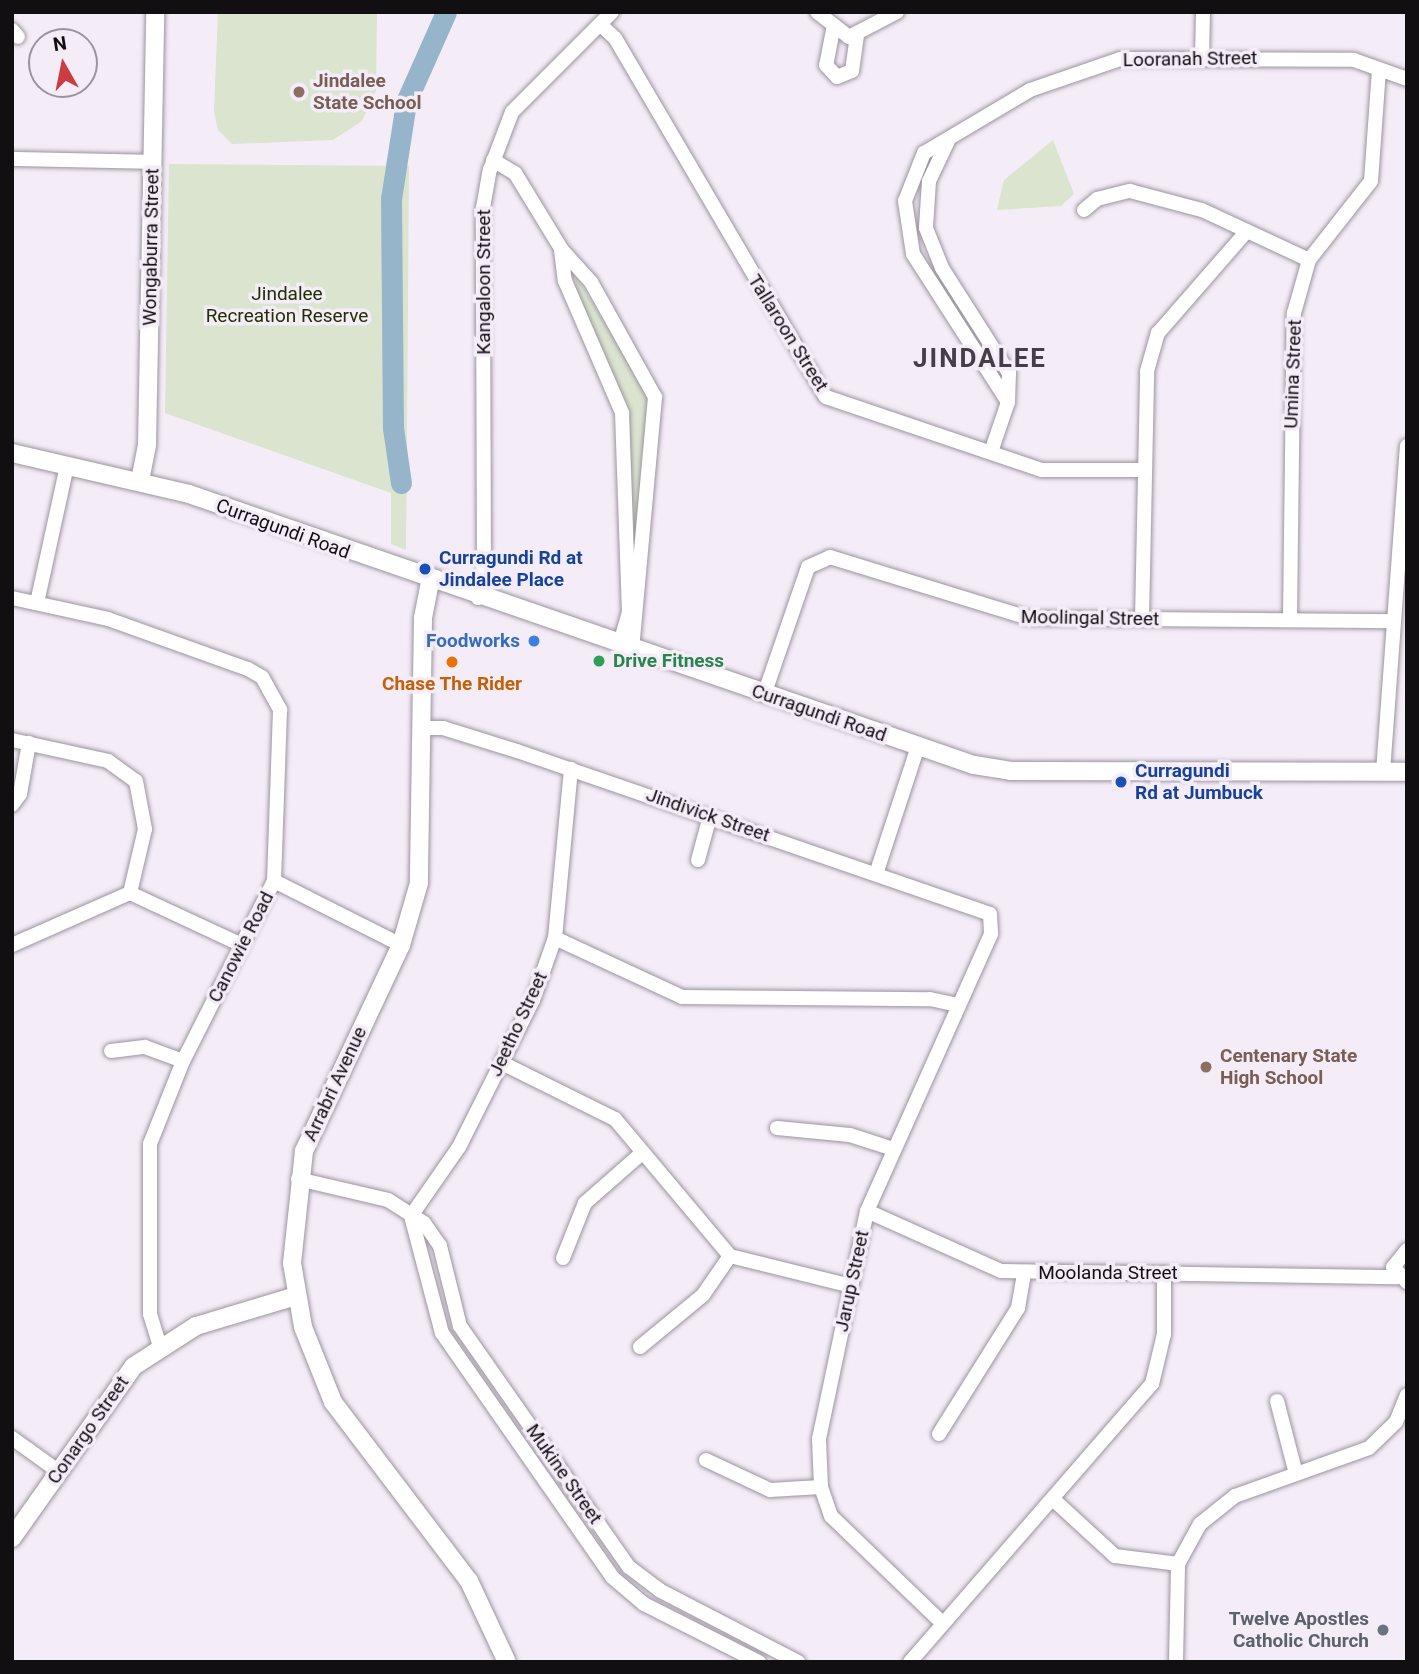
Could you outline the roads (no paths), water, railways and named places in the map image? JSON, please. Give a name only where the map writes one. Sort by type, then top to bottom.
[{"type":"street","name":"Wongaburra Street","points":[[140,481],[147,444],[155,12]]},
{"type":"street","name":"Kangaloon Street","points":[[478,598],[484,571],[483,208],[493,160],[512,112],[601,26],[612,12]]},
{"type":"street","points":[[817,12],[832,30],[857,36],[897,12]]},
{"type":"street","points":[[1202,59],[1203,12]]},
{"type":"street","name":"Tallaroon Street","points":[[601,26],[615,38],[825,397],[1042,470],[1142,470]]},
{"type":"street","points":[[832,30],[826,65],[837,77],[852,71],[857,36]]},
{"type":"street","name":"Looranah Street","points":[[1008,402],[932,290],[908,233],[911,176],[923,153],[948,141],[1030,90],[1094,64],[1202,59],[1354,60],[1407,79]]},
{"type":"street","name":"Umina Street","points":[[1290,619],[1292,332],[1309,260],[1371,181],[1379,69]]},
{"type":"street","points":[[948,141],[929,181],[926,228],[943,268],[1009,373],[1008,402],[991,452]]},
{"type":"street","points":[[12,159],[152,162]]},
{"type":"street","points":[[493,160],[515,173],[559,245],[593,286],[657,405],[626,648]]},
{"type":"street","points":[[1084,210],[1097,199],[1130,191],[1202,210],[1309,260]]},
{"type":"street","points":[[1142,620],[1143,405],[1158,333],[1246,232]]},
{"type":"street","points":[[559,245],[565,281],[622,413],[629,612],[626,648]]},
{"type":"street","points":[[1383,772],[1407,446]]},
{"type":"street","name":"Curragundi Road","points":[[12,453],[140,481],[764,695],[918,746],[1010,771],[1407,772]]},
{"type":"street","points":[[37,603],[66,465]]},
{"type":"street","name":"Moolingal Street","points":[[764,695],[808,567],[818,559],[840,559],[1009,615],[1142,620],[1393,621]]},
{"type":"street","name":"Arrabri Avenue","points":[[430,582],[423,618],[423,848],[401,945],[329,1090],[298,1179],[296,1296],[310,1352],[333,1402],[469,1581],[507,1662]]},
{"type":"street","name":"Canowie Road","points":[[12,598],[108,619],[262,677],[275,694],[281,724],[274,881],[183,1060],[150,1144],[146,1177],[150,1314],[160,1346]]},
{"type":"street","name":"Jindivick Street","points":[[422,728],[459,732],[877,871],[990,914]]},
{"type":"street","points":[[12,740],[108,761],[136,781],[145,829],[130,893]]},
{"type":"street","points":[[12,806],[20,794],[29,743]]},
{"type":"street","points":[[877,871],[918,746]]},
{"type":"street","name":"Jeetho Street","points":[[411,1216],[459,1147],[502,1063],[555,938],[571,769]]},
{"type":"street","points":[[698,860],[710,816]]},
{"type":"street","points":[[274,881],[401,945]]},
{"type":"street","points":[[12,945],[130,893],[242,945]]},
{"type":"street","name":"Jarup Street","points":[[942,1623],[843,1533],[821,1487],[820,1439],[867,1211],[991,934],[990,914]]},
{"type":"street","points":[[555,938],[682,998],[930,999],[958,1005]]},
{"type":"street","points":[[111,1051],[145,1047],[183,1060]]},
{"type":"street","points":[[502,1063],[615,1119],[730,1256],[851,1286]]},
{"type":"street","points":[[778,1128],[850,1135],[893,1149]]},
{"type":"street","points":[[563,1258],[585,1203],[643,1152]]},
{"type":"street","name":"Mukine Street","points":[[298,1179],[381,1198],[411,1216],[440,1246],[460,1326],[629,1567],[659,1590],[798,1662]]},
{"type":"street","name":"Moolanda Street","points":[[867,1211],[982,1266],[1024,1273],[1362,1274],[1402,1280]]},
{"type":"street","name":"Mukine Street","points":[[411,1216],[442,1334],[612,1577],[644,1604],[760,1662]]},
{"type":"street","name":"Moolanda Street","points":[[1362,1274],[1394,1261],[1407,1250]]},
{"type":"street","points":[[640,1347],[703,1295],[730,1256]]},
{"type":"street","points":[[1394,1261],[1402,1280]]},
{"type":"street","points":[[939,1434],[1018,1308],[1024,1273]]},
{"type":"street","points":[[910,1662],[942,1623],[1055,1501],[1152,1384],[1164,1334],[1164,1273]]},
{"type":"street","name":"Conargo Street","points":[[12,1538],[134,1366],[160,1346],[250,1305],[296,1296]]},
{"type":"street","points":[[1175,1662],[1178,1564],[1212,1512],[1235,1496],[1369,1448],[1396,1422],[1407,1395]]},
{"type":"street","points":[[1276,1401],[1296,1474]]},
{"type":"street","points":[[12,1438],[58,1471]]},
{"type":"street","points":[[706,1460],[770,1490],[821,1487]]},
{"type":"street","points":[[1055,1501],[1115,1556],[1178,1564]]},
{"type":"waterway","points":[[401,483],[393,428],[391,199],[406,102],[446,12]]},
{"type":"place","name":"Jindalee State School","points":[[299,92]]},
{"type":"place","name":"Curragundi Rd at Jindalee Place","points":[[425,569]]},
{"type":"place","name":"Foodworks","points":[[534,641]]},
{"type":"place","name":"Drive Fitness","points":[[599,661]]},
{"type":"place","name":"Chase The Rider","points":[[452,662]]},
{"type":"place","name":"Curragundi Rd at Jumbuck","points":[[1121,782]]},
{"type":"place","name":"Centenary State High School","points":[[1206,1067]]},
{"type":"place","name":"Twelve Apostles Catholic Church","points":[[1383,1630]]},
{"type":"district","name":"JINDALEE","points":[[980,359]]},
{"type":"park label","name":"Jindalee Recreation Reserve","points":[[287,305]]}]
